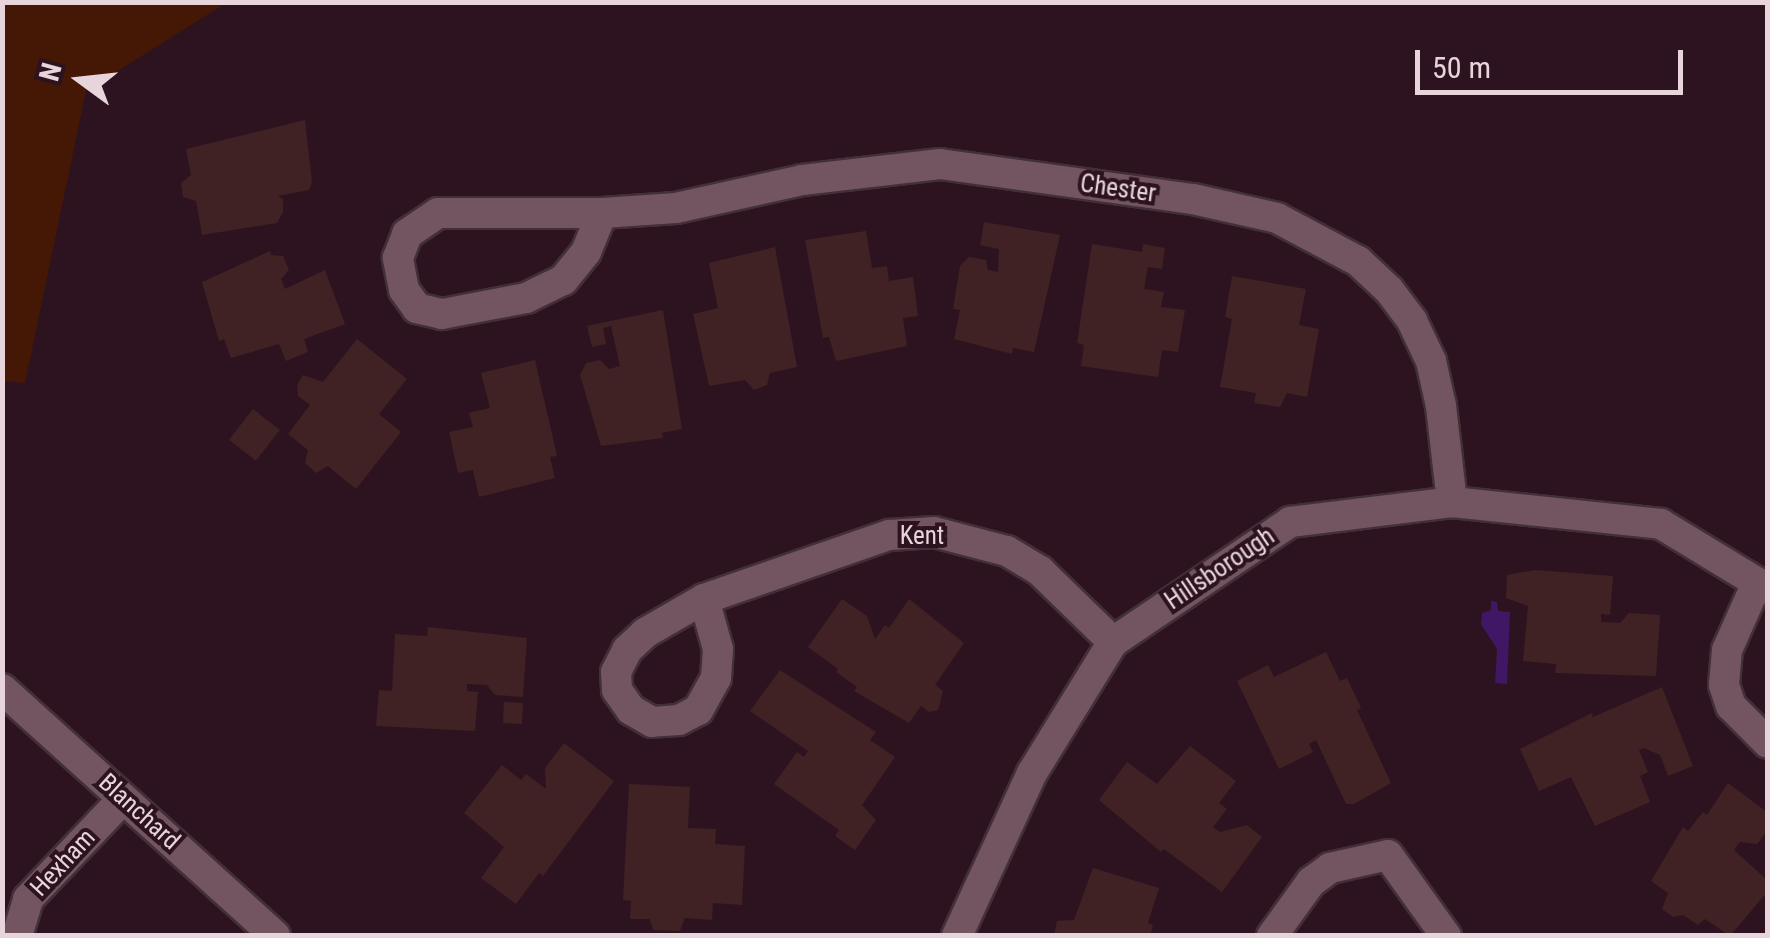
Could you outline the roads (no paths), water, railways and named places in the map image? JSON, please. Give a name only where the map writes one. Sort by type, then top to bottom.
[{"type":"street","name":"Chester","points":[[602,213],[586,252],[564,280],[526,298],[442,314],[417,308],[404,290],[398,258],[406,234],[438,213],[602,213],[676,208],[802,180],[940,164],[1194,199],[1277,218],[1358,261],[1389,290],[1412,321],[1431,361],[1438,391],[1452,502]]},
{"type":"street","name":"Hillsborough","points":[[957,936],[1032,773],[1113,642],[1290,522],[1452,502],[1661,524],[1762,587]]},
{"type":"street","name":"Kent","points":[[704,598],[874,540],[934,532],[1008,551],[1040,571],[1113,642]]},
{"type":"street","points":[[1762,587],[1727,650],[1724,686],[1731,706],[1768,744]]},
{"type":"street","name":"Blanchard","points":[[2,689],[40,718],[123,800],[275,936]]},
{"type":"street","name":"Hexham","points":[[17,936],[28,899],[123,800]]},
{"type":"street","points":[[1272,936],[1311,882],[1330,868],[1388,855],[1446,936]]}]
